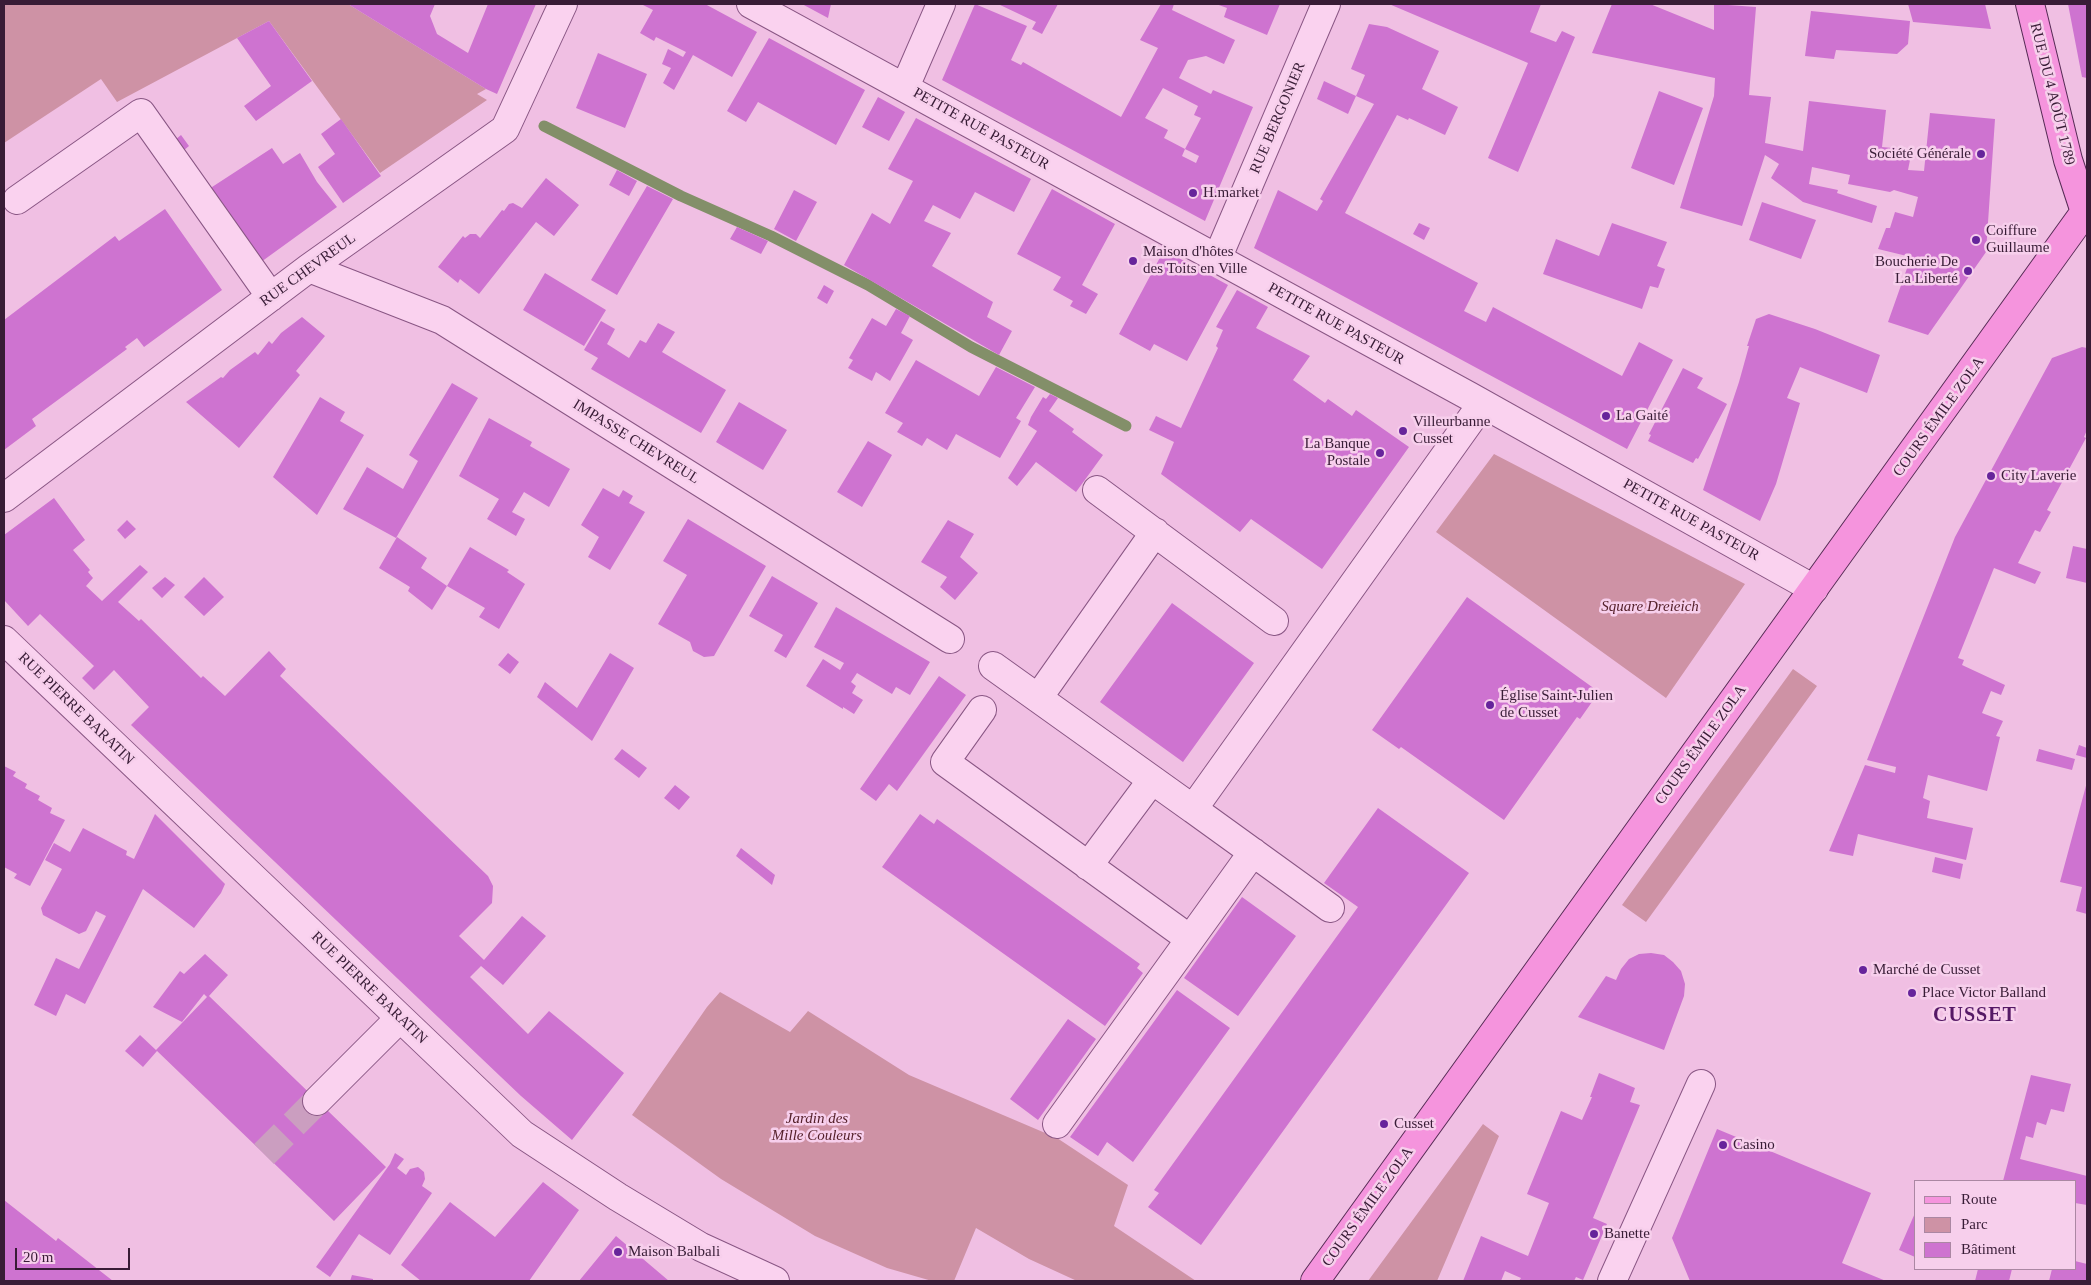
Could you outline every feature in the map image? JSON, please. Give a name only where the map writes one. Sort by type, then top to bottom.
[{"type":"main road","name":"RUE DU 4 AOÛT 1789","points":[[2030,4],[2068,160],[2087,211]]},
{"type":"main road","name":"COURS ÉMILE ZOLA","points":[[1315,1281],[2087,211]]},
{"type":"street","name":"RUE CHEVREUL","points":[[4,498],[309,268],[504,129],[564,4]]},
{"type":"street","name":"PETITE RUE PASTEUR","points":[[752,4],[1482,404],[1814,589]]},
{"type":"street","points":[[905,87],[941,4]]},
{"type":"street","name":"RUE BERGONIER","points":[[1217,259],[1326,4]]},
{"type":"street","points":[[17,200],[141,113],[271,297]]},
{"type":"street","name":"IMPASSE CHEVREUL","points":[[309,268],[442,320],[950,640]]},
{"type":"street","points":[[1193,809],[1482,404]]},
{"type":"street","points":[[1097,490],[1274,621]]},
{"type":"street","points":[[1038,698],[1155,532]]},
{"type":"street","name":"RUE PIERRE BARATIN","points":[[4,640],[522,1134],[618,1197],[701,1247],[775,1281]]},
{"type":"street","points":[[993,666],[1330,908]]},
{"type":"street","points":[[982,710],[945,762],[1190,939]]},
{"type":"street","points":[[1088,866],[1152,780]]},
{"type":"street","points":[[1057,1124],[1253,852]]},
{"type":"street","points":[[317,1101],[400,1018]]},
{"type":"street","points":[[1612,1281],[1700,1084]]},
{"type":"green space","points":[[4,4],[348,4],[486,89],[477,94],[487,100],[380,173],[269,21],[117,102],[101,79],[4,143]]},
{"type":"green space","name":"Square Dreieich","points":[[1494,454],[1745,584],[1666,698],[1436,532]]},
{"type":"green space","points":[[1793,669],[1817,686],[1646,922],[1622,905]]},
{"type":"green space","name":"Jardin des Mille Couleurs","points":[[720,992],[790,1032],[808,1011],[909,1075],[1057,1138],[1128,1185],[1114,1226],[1196,1281],[1077,1281],[1029,1259],[976,1228],[954,1281],[932,1281],[887,1268],[815,1236],[721,1179],[632,1115],[707,1007]]},
{"type":"green space","points":[[1483,1124],[1499,1136],[1437,1281],[1368,1281]]},
{"type":"building","points":[[348,4],[435,4],[430,16],[437,34],[468,53],[488,4],[536,4],[497,94]]},
{"type":"building","points":[[641,4],[705,4],[757,32],[732,77],[693,55],[674,90],[663,83],[671,68],[662,64],[668,49],[683,57],[686,52],[656,37],[654,41],[640,33],[653,10]]},
{"type":"building","points":[[802,4],[831,4],[828,18]]},
{"type":"building","points":[[975,4],[1027,26],[1011,60],[1021,65],[1023,62],[1121,117],[1158,48],[1140,40],[1161,4],[1174,4],[1172,10],[1235,40],[1224,64],[1206,56],[1188,60],[1179,78],[1211,94],[1213,90],[1253,107],[1205,221],[942,80]],"holes":[[[1163,88],[1198,106],[1194,115],[1201,118],[1185,149],[1164,138],[1168,130],[1145,118]],[[1185,149],[1199,156],[1196,163],[1182,156]]]},
{"type":"building","points":[[998,4],[1058,4],[1042,34],[1032,29],[1036,22]]},
{"type":"building","points":[[1216,4],[1280,4],[1267,35],[1224,17],[1227,8]]},
{"type":"building","points":[[1389,4],[1541,4],[1530,32],[1556,42],[1562,31],[1575,37],[1518,172],[1488,158],[1528,63]]},
{"type":"building","points":[[1612,4],[1650,4],[1714,30],[1714,4],[1756,7],[1749,95],[1771,97],[1765,143],[1803,151],[1809,101],[1886,110],[1882,147],[1912,150],[1908,170],[1924,171],[1930,113],[1995,119],[1986,252],[1928,335],[1888,322],[1911,257],[1878,249],[1886,228],[1890,228],[1895,212],[1913,217],[1918,197],[1894,190],[1890,192],[1848,184],[1850,175],[1812,167],[1809,184],[1838,190],[1837,193],[1877,206],[1872,223],[1803,202],[1771,178],[1779,164],[1765,155],[1742,226],[1680,208],[1714,96],[1715,78],[1592,53]]},
{"type":"building","points":[[1908,4],[1985,4],[1991,29],[1913,22]]},
{"type":"building","points":[[2068,4],[2087,4],[2087,78],[2082,77]]},
{"type":"building","points":[[1811,11],[1910,21],[1908,44],[1897,54],[1836,50],[1834,59],[1805,56]]},
{"type":"building","points":[[269,21],[312,81],[256,121],[244,106],[271,86],[237,38]]},
{"type":"building","points":[[1369,24],[1387,27],[1439,51],[1422,89],[1458,107],[1445,135],[1409,118],[1408,120],[1397,115],[1345,213],[1478,283],[1464,311],[1486,322],[1493,307],[1622,376],[1639,342],[1673,360],[1627,449],[1254,248],[1278,190],[1317,211],[1323,201],[1320,199],[1374,104],[1356,96],[1365,75],[1351,69]]},
{"type":"building","points":[[769,38],[865,90],[836,145],[758,102],[746,122],[727,111]]},
{"type":"building","points":[[598,53],[647,74],[625,128],[576,108]]},
{"type":"building","points":[[1324,81],[1356,96],[1348,114],[1317,99]]},
{"type":"building","points":[[1659,91],[1703,108],[1674,185],[1631,168]]},
{"type":"building","points":[[878,97],[905,112],[889,141],[862,127]]},
{"type":"building","points":[[916,118],[1031,179],[1014,212],[975,192],[960,219],[933,205],[924,221],[951,233],[932,266],[993,302],[987,317],[1012,331],[999,355],[844,265],[872,213],[890,224],[913,181],[888,169]]},
{"type":"building","points":[[341,119],[381,176],[343,203],[318,167],[335,154],[321,134]]},
{"type":"building","points":[[181,135],[189,146],[183,151],[175,140]]},
{"type":"building","points":[[272,148],[283,164],[300,153],[317,182],[337,207],[261,262],[209,189]]},
{"type":"building","points":[[617,170],[637,181],[629,196],[609,185]]},
{"type":"building","points":[[546,178],[579,205],[554,236],[536,222],[479,294],[460,279],[458,283],[438,267],[463,236],[465,238],[470,234],[476,234],[480,238],[509,204],[513,203],[522,208]]},
{"type":"building","points":[[647,186],[673,199],[617,295],[591,280]]},
{"type":"building","points":[[1052,189],[1115,224],[1082,285],[1098,294],[1086,314],[1070,306],[1073,301],[1053,290],[1061,277],[1017,254]]},
{"type":"building","points":[[794,190],[817,202],[796,241],[774,229]]},
{"type":"building","points":[[1762,202],[1816,220],[1801,259],[1749,240]]},
{"type":"building","points":[[165,209],[222,290],[144,347],[137,338],[125,347],[127,349],[32,419],[36,426],[4,450],[4,320],[115,236],[119,241]]},
{"type":"building","points":[[1419,223],[1430,228],[1424,240],[1413,234]]},
{"type":"building","points":[[1612,223],[1667,242],[1657,266],[1665,269],[1658,288],[1650,286],[1642,309],[1543,274],[1556,239],[1599,256]]},
{"type":"building","points":[[737,227],[768,241],[761,254],[730,239]]},
{"type":"building","points":[[1164,250],[1228,285],[1187,361],[1154,344],[1150,351],[1119,334]]},
{"type":"building","points":[[545,273],[606,310],[584,346],[523,310]]},
{"type":"building","points":[[824,285],[834,291],[827,304],[817,298]]},
{"type":"building","points":[[1237,290],[1268,307],[1256,328],[1310,356],[1293,380],[1325,403],[1328,399],[1352,416],[1356,410],[1409,447],[1322,569],[1251,519],[1240,532],[1161,474],[1174,442],[1149,430],[1156,416],[1181,428],[1218,348],[1216,346],[1223,330],[1216,327]]},
{"type":"building","points":[[896,309],[910,316],[901,333],[913,340],[890,381],[876,372],[872,381],[848,368],[853,360],[849,358],[872,318],[886,326]]},
{"type":"building","points":[[1769,314],[1815,329],[1880,355],[1867,393],[1800,367],[1787,398],[1800,403],[1776,484],[1760,521],[1703,490],[1739,382],[1749,346],[1747,346],[1756,319]]},
{"type":"building","points":[[302,317],[325,336],[296,371],[300,375],[239,448],[186,402],[221,377],[223,378],[230,370],[255,352],[258,355],[269,341],[272,344],[281,333]]},
{"type":"building","points":[[601,321],[615,329],[607,344],[629,358],[640,340],[646,343],[658,323],[675,332],[662,352],[726,390],[701,433],[591,369],[598,358],[584,350]]},
{"type":"building","points":[[2082,347],[2087,348],[2087,430],[2084,437],[2086,438],[2047,510],[2051,512],[2040,532],[2035,530],[2018,563],[2041,572],[2035,584],[1994,568],[1958,658],[1964,660],[1962,665],[2005,685],[2001,695],[1991,691],[1982,713],[2003,721],[1996,736],[2000,737],[1987,791],[1928,775],[1923,798],[1930,801],[1927,818],[1973,828],[1966,860],[1858,834],[1853,856],[1829,851],[1865,765],[1895,773],[1896,767],[1867,760],[1955,537],[2052,358]]},
{"type":"building","points":[[916,360],[979,396],[996,367],[1035,387],[1016,418],[1021,421],[1000,458],[956,434],[947,450],[927,438],[922,446],[897,432],[903,423],[885,413]]},
{"type":"building","points":[[1683,368],[1703,378],[1697,388],[1727,404],[1698,459],[1696,458],[1693,463],[1648,441],[1651,435],[1649,434]]},
{"type":"building","points":[[452,383],[478,398],[396,538],[343,509],[367,467],[403,489],[418,461],[409,455]]},
{"type":"building","points":[[1050,394],[1058,398],[1049,411],[1074,429],[1072,432],[1103,455],[1076,492],[1036,462],[1017,486],[1008,478],[1037,431],[1028,425],[1031,417],[1043,397],[1046,399]]},
{"type":"building","points":[[320,397],[345,412],[340,421],[364,435],[317,515],[273,477]]},
{"type":"building","points":[[739,402],[787,430],[763,470],[716,442]]},
{"type":"building","points":[[489,418],[532,442],[530,446],[570,469],[549,507],[524,492],[512,512],[525,519],[516,536],[487,519],[499,499],[459,476]]},
{"type":"building","points":[[868,441],[892,455],[862,507],[837,492]]},
{"type":"building","points":[[603,488],[619,497],[623,490],[633,496],[629,503],[645,512],[610,570],[588,557],[599,537],[581,525]]},
{"type":"building","points":[[54,498],[85,540],[73,550],[90,570],[88,572],[93,578],[86,586],[102,601],[140,565],[148,572],[118,602],[139,621],[141,619],[201,678],[203,676],[225,696],[269,651],[286,669],[280,676],[488,876],[493,886],[492,903],[459,936],[484,960],[522,916],[546,936],[503,985],[481,966],[470,977],[528,1034],[549,1011],[624,1073],[572,1140],[521,1096],[131,725],[149,707],[114,670],[94,690],[82,678],[94,666],[40,614],[28,626],[4,600],[4,535]]},
{"type":"building","points":[[688,519],[766,566],[714,656],[704,657],[693,651],[690,642],[658,624],[687,575],[663,561]]},
{"type":"building","points":[[127,520],[136,529],[125,539],[117,530]]},
{"type":"building","points":[[948,520],[974,534],[960,557],[978,573],[955,600],[940,587],[947,577],[921,562]]},
{"type":"building","points":[[397,537],[427,558],[421,568],[447,586],[432,610],[408,591],[410,587],[379,568]]},
{"type":"building","points":[[2073,546],[2087,549],[2087,583],[2066,578]]},
{"type":"building","points":[[470,547],[509,570],[507,572],[525,584],[499,629],[479,617],[485,608],[447,586]]},
{"type":"building","points":[[772,576],[818,603],[786,658],[774,651],[783,635],[749,616]]},
{"type":"building","points":[[165,577],[175,585],[162,598],[152,588]]},
{"type":"building","points":[[204,577],[224,597],[204,616],[184,597]]},
{"type":"building","name":"Église Saint-Julien de Cusset","points":[[1467,597],[1599,692],[1580,719],[1577,717],[1504,820],[1401,747],[1399,749],[1372,730]]},
{"type":"building","points":[[1172,603],[1254,663],[1183,762],[1100,702]]},
{"type":"building","points":[[836,607],[930,662],[910,695],[896,687],[892,694],[857,673],[851,682],[856,686],[852,693],[863,700],[854,714],[806,686],[823,659],[840,670],[844,663],[814,647]]},
{"type":"building","points":[[508,653],[519,662],[510,674],[498,665]]},
{"type":"building","points":[[610,653],[634,668],[592,741],[537,697],[545,682],[577,708]]},
{"type":"building","points":[[939,676],[966,695],[897,791],[889,784],[876,801],[860,789]]},
{"type":"building","points":[[2079,745],[2087,748],[2087,758],[2076,755]]},
{"type":"building","points":[[622,749],[647,768],[639,778],[614,759]]},
{"type":"building","points":[[2039,749],[2075,759],[2072,770],[2036,761]]},
{"type":"building","points":[[4,766],[16,772],[13,776],[27,784],[25,788],[40,796],[38,800],[52,808],[50,813],[65,820],[30,886],[14,878],[17,874],[4,867]]},
{"type":"building","points":[[2087,782],[2087,914],[2076,911],[2082,887],[2060,882]]},
{"type":"building","points":[[675,785],[690,797],[679,810],[664,798]]},
{"type":"building","points":[[1378,808],[1469,873],[1201,1245],[1148,1207],[1159,1193],[1154,1190],[1358,907],[1324,883]]},
{"type":"building","points":[[155,814],[225,884],[221,893],[194,928],[143,889],[85,1004],[66,994],[56,1016],[34,1005],[56,958],[79,969],[106,916],[96,911],[86,931],[79,934],[43,915],[41,908],[62,869],[45,860],[54,843],[70,852],[83,828],[127,851],[126,855],[134,859]]},
{"type":"building","points":[[920,814],[934,824],[937,819],[1140,964],[1137,968],[1143,973],[1105,1026],[882,867]]},
{"type":"building","points":[[741,848],[775,875],[772,885],[736,856]]},
{"type":"building","points":[[1935,857],[1963,864],[1960,879],[1932,872]]},
{"type":"building","points":[[1242,897],[1296,936],[1238,1016],[1184,978]]},
{"type":"building","points":[[205,954],[228,975],[209,996],[386,1167],[334,1221],[156,1050],[207,997],[204,994],[182,1022],[153,1007],[180,971],[184,974]]},
{"type":"building","points":[[1639,954],[1664,955],[1673,962],[1681,971],[1685,984],[1684,996],[1664,1050],[1578,1017],[1606,976],[1616,980],[1621,969],[1629,959]]},
{"type":"building","points":[[1177,990],[1230,1028],[1133,1162],[1107,1142],[1098,1156],[1070,1137]]},
{"type":"building","points":[[1068,1019],[1096,1039],[1038,1120],[1010,1099]]},
{"type":"building","points":[[140,1035],[157,1051],[143,1067],[125,1051]]},
{"type":"building","points":[[1599,1073],[1635,1088],[1630,1102],[1640,1105],[1593,1218],[1607,1224],[1583,1280],[1576,1277],[1574,1281],[1519,1281],[1521,1278],[1505,1271],[1501,1281],[1463,1281],[1481,1236],[1528,1256],[1549,1203],[1527,1194],[1561,1111],[1582,1120],[1592,1097],[1590,1097]]},
{"type":"building","points":[[2031,1075],[2071,1084],[2064,1112],[2051,1109],[2046,1125],[2037,1122],[2033,1138],[2026,1136],[2020,1159],[2087,1176],[2087,1205],[2076,1203],[2076,1180],[2003,1180]]},
{"type":"building","points":[[1717,1129],[1871,1193],[1842,1263],[1886,1281],[1690,1281],[1672,1238]]},
{"type":"building","points":[[395,1153],[404,1159],[397,1168],[406,1175],[410,1169],[418,1167],[424,1172],[425,1179],[422,1186],[432,1193],[390,1255],[359,1234],[330,1277],[316,1267],[390,1164]]},
{"type":"building","points":[[543,1182],[579,1210],[529,1281],[421,1281],[401,1265],[450,1202],[495,1237]]},
{"type":"building","points":[[4,1200],[56,1241],[58,1238],[113,1281],[4,1281]]},
{"type":"building","points":[[1914,1215],[1914,1257],[1899,1250]]},
{"type":"building","points":[[616,1236],[669,1281],[579,1281]]},
{"type":"building","points":[[2076,1261],[2087,1264],[2087,1281],[2049,1281],[2052,1270],[2076,1270]]},
{"type":"building","points":[[1978,1270],[2012,1270],[2009,1281],[1975,1281]]},
{"type":"building","points":[[352,1275],[373,1279],[373,1281],[350,1281]]},
{"type":"waterway","points":[[544,126],[681,196],[771,236],[868,285],[971,347],[1126,426]]},
{"type":"tunnel","points":[[264,1154],[317,1101]]},
{"type":"place","name":"Société Générale","points":[[1981,154]]},
{"type":"place","name":"H.market","points":[[1193,193]]},
{"type":"place","name":"Coiffure Guillaume","points":[[1976,240]]},
{"type":"place","name":"Maison d'hôtes des Toits en Ville","points":[[1133,261]]},
{"type":"place","name":"Boucherie De La Liberté","points":[[1968,271]]},
{"type":"place","name":"La Gaité","points":[[1606,416]]},
{"type":"place","name":"Villeurbanne Cusset","points":[[1403,431]]},
{"type":"place","name":"La Banque Postale","points":[[1380,453]]},
{"type":"place","name":"City Laverie","points":[[1991,476]]},
{"type":"place","name":"Église Saint-Julien de Cusset","points":[[1490,705]]},
{"type":"place","name":"Marché de Cusset","points":[[1863,970]]},
{"type":"place","name":"Place Victor Balland","points":[[1912,993]]},
{"type":"place","name":"Cusset","points":[[1384,1124]]},
{"type":"place","name":"Casino","points":[[1723,1145]]},
{"type":"place","name":"Banette","points":[[1594,1234]]},
{"type":"place","name":"Maison Balbali","points":[[618,1252]]},
{"type":"district","name":"CUSSET","points":[[1975,1016]]}]
